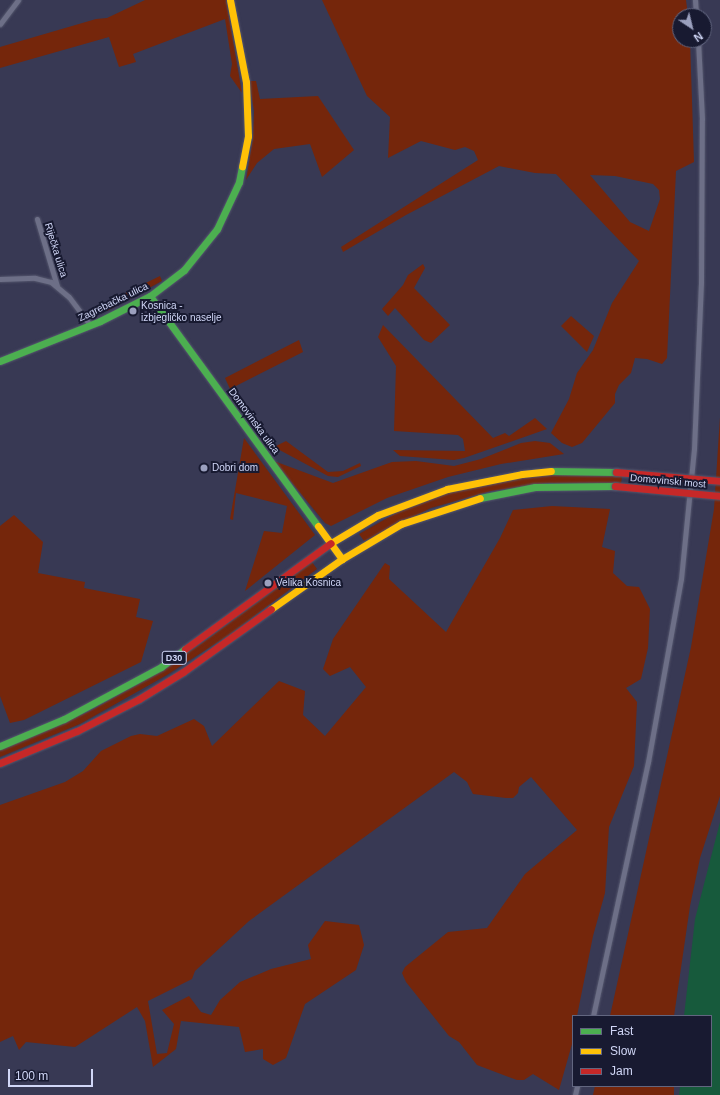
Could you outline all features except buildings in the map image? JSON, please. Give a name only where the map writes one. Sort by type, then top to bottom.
[{"type":"main road","name":"Zagrebačka ulica","points":[[0,361],[90,325],[150,296],[180,274],[209,240],[232,199],[244,164],[248,136],[248,104],[230,0]]},
{"type":"main road","name":"Domovinska ulica","points":[[150,296],[342,558]]},
{"type":"main road","name":"Domovinski most","points":[[331,543],[378,515],[447,489],[489,480],[548,472],[616,472],[720,481]]},
{"type":"main road","name":"Domovinski most","points":[[342,558],[402,524],[454,504],[535,487],[615,486],[720,496]]},
{"type":"main road","name":"D30","points":[[0,746],[64,719],[161,667],[331,543]]},
{"type":"main road","name":"D30","points":[[0,763],[77,732],[139,699],[183,672],[342,558]]},
{"type":"street","points":[[0,24],[18,0]]},
{"type":"street","points":[[593,1015],[648,762],[680,579],[694,449],[700,284],[702,119],[698,48]]},
{"type":"street","name":"Riječka ulica","points":[[37,219],[57,286]]},
{"type":"street","name":"Riječka ulica","points":[[0,279],[35,278],[57,286],[73,301],[90,325]]},
{"type":"shaded area","points":[[145,0],[226,0],[242,93],[230,76],[232,64],[225,19],[133,54],[136,62],[119,67],[109,37],[0,68],[0,47],[96,19],[107,18]]},
{"type":"shaded area","points":[[322,0],[686,0],[687,8],[672,8],[672,48],[690,48],[694,162],[676,171],[667,358],[662,364],[647,359],[635,358],[631,373],[619,385],[615,394],[615,403],[582,443],[572,447],[562,443],[551,433],[569,399],[577,373],[593,350],[612,303],[639,261],[556,174],[535,173],[499,166],[406,215],[343,252],[341,247],[478,160],[474,151],[465,147],[455,150],[421,141],[388,158],[390,117],[367,96]],"holes":[[[590,175],[615,176],[653,184],[659,190],[660,199],[649,231],[630,222]]]},
{"type":"shaded area","points":[[249,81],[256,81],[260,99],[318,96],[354,150],[322,177],[310,144],[274,149],[257,163],[246,180],[253,138],[254,111]]},
{"type":"shaded area","points":[[423,264],[425,268],[414,288],[450,325],[431,343],[424,340],[395,308],[388,316],[382,309],[403,285],[408,275]]},
{"type":"shaded area","points":[[160,276],[162,281],[107,311],[105,303]]},
{"type":"shaded area","points":[[571,316],[594,336],[587,352],[561,326]]},
{"type":"shaded area","points":[[383,325],[493,438],[505,433],[509,436],[535,418],[547,429],[464,458],[454,460],[400,456],[393,450],[465,451],[463,439],[458,435],[394,431],[396,366],[378,337]]},
{"type":"shaded area","points":[[299,340],[303,352],[230,389],[225,378]]},
{"type":"shaded area","points":[[720,417],[720,796],[700,858],[690,906],[674,1015],[610,1015],[691,647],[714,509]]},
{"type":"shaded area","points":[[244,438],[315,535],[245,591],[264,531],[282,533],[287,506],[236,493],[233,520],[230,519]]},
{"type":"shaded area","points":[[286,441],[328,472],[343,471],[360,463],[361,466],[338,477],[328,476],[274,447]]},
{"type":"shaded area","points":[[535,441],[550,443],[564,454],[501,464],[448,477],[387,498],[331,526],[325,523],[274,461],[333,483],[392,462],[416,461],[454,466],[481,459],[521,443]]},
{"type":"shaded area","points":[[547,474],[622,476],[621,484],[548,483],[491,491],[431,508],[364,541],[359,534],[412,504],[434,496],[501,480]]},
{"type":"shaded area","points":[[552,506],[610,509],[602,547],[615,551],[613,573],[627,586],[639,587],[650,609],[648,648],[641,679],[626,688],[637,702],[634,766],[609,827],[605,893],[593,936],[577,1015],[572,1015],[572,1044],[559,1090],[533,1074],[524,1080],[517,1080],[477,1065],[459,1042],[449,1036],[406,982],[402,973],[405,967],[448,932],[487,928],[525,874],[577,830],[531,777],[519,787],[518,793],[513,798],[506,798],[473,794],[467,782],[454,772],[249,921],[195,971],[192,979],[148,1001],[157,1054],[167,1053],[174,1024],[162,1010],[189,996],[201,1012],[211,1015],[220,1000],[240,982],[271,969],[311,959],[308,945],[325,921],[359,925],[364,945],[356,970],[305,1004],[286,1058],[273,1065],[263,1059],[263,1049],[245,1052],[239,1027],[181,1021],[176,1049],[153,1067],[145,1021],[137,1007],[75,1047],[26,1042],[19,1050],[13,1036],[0,1042],[0,805],[65,782],[83,771],[101,751],[131,736],[140,734],[157,736],[194,719],[204,726],[212,746],[279,681],[305,691],[303,715],[325,736],[366,687],[350,667],[330,676],[323,669],[333,639],[385,563],[390,566],[389,579],[446,632],[500,538],[513,510]]},
{"type":"shaded area","points":[[14,515],[43,542],[38,573],[85,582],[84,588],[140,599],[136,617],[153,621],[141,662],[24,720],[10,723],[0,696],[0,526]]},
{"type":"shaded area","points":[[312,562],[317,569],[229,635],[167,675],[80,724],[0,757],[0,749],[90,711],[149,678],[202,643]]},
{"type":"shaded area","points":[[720,822],[720,1095],[679,1095],[680,1087],[712,1087],[712,1015],[684,1015],[695,919]]},
{"type":"shaded area","points":[[595,1087],[674,1087],[674,1095],[593,1095]]},
{"type":"traffic: fast","points":[[0,361],[100,321],[150,296],[184,270],[217,229],[239,182],[242,166]]},
{"type":"traffic: fast","points":[[150,296],[318,526]]},
{"type":"traffic: fast","points":[[551,471],[616,472]]},
{"type":"traffic: fast","points":[[480,498],[535,487],[615,486]]},
{"type":"traffic: fast","points":[[0,746],[64,719],[161,667],[185,649]]},
{"type":"traffic: slow","points":[[230,0],[246,82],[248,136],[242,166]]},
{"type":"traffic: slow","points":[[331,543],[378,515],[447,489],[522,474],[551,471]]},
{"type":"traffic: slow","points":[[318,526],[342,559],[401,524],[480,498]]},
{"type":"traffic: slow","points":[[271,609],[342,559]]},
{"type":"traffic: jam","points":[[616,472],[720,481]]},
{"type":"traffic: jam","points":[[615,486],[720,496]]},
{"type":"traffic: jam","points":[[185,649],[331,543]]},
{"type":"traffic: jam","points":[[0,763],[77,731],[139,699],[183,672],[271,609]]},
{"type":"place","name":"Kosnica - izbjegličko naselje","points":[[133,311]]},
{"type":"place","name":"Dobri dom","points":[[204,468]]},
{"type":"place","name":"Velika Kosnica","points":[[268,583]]}]
